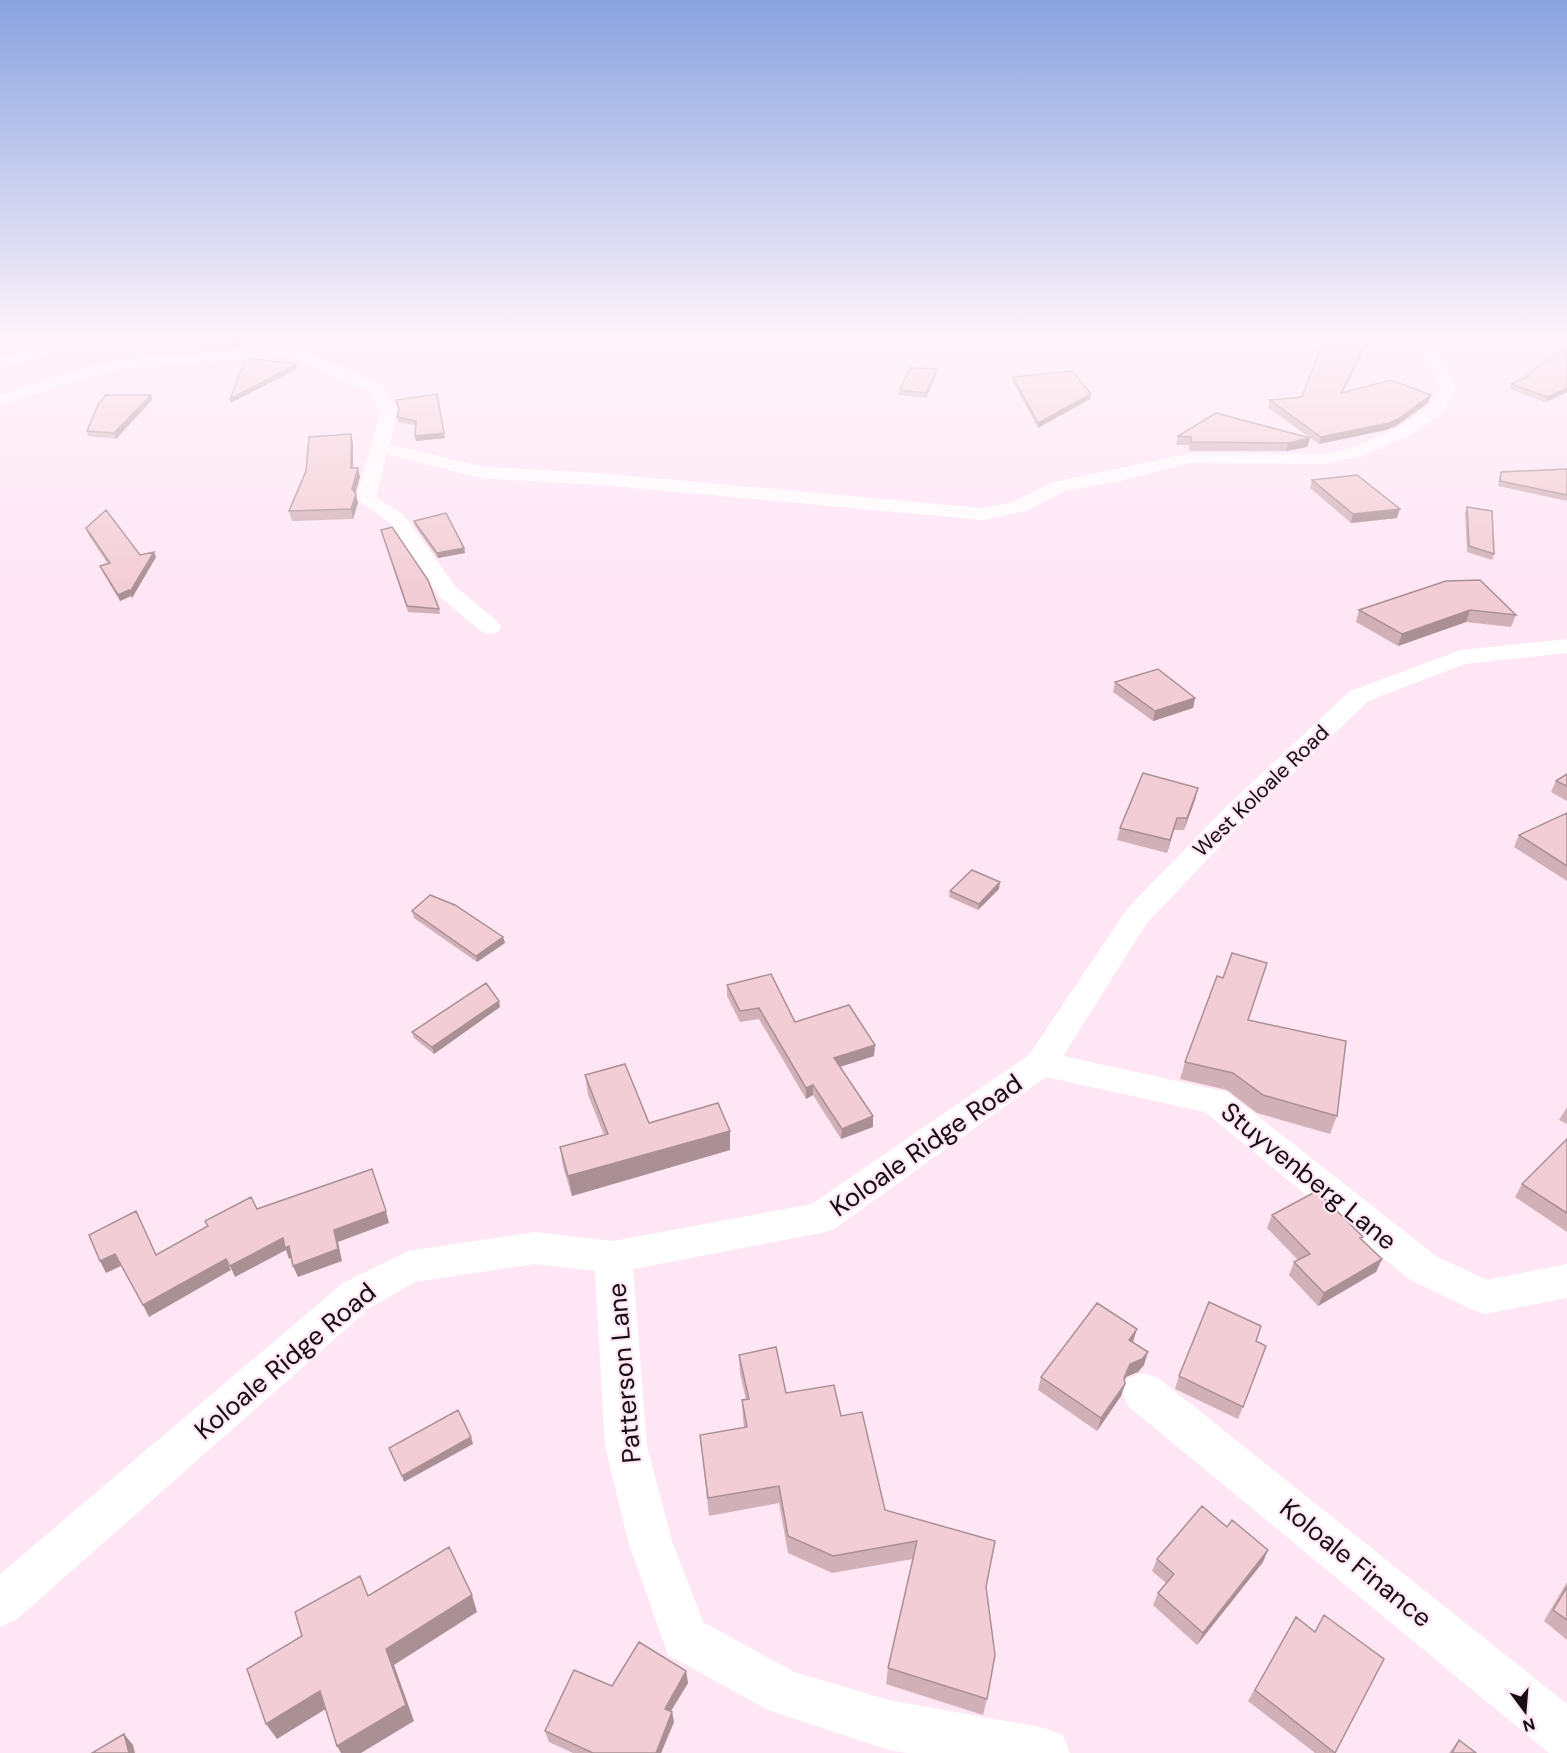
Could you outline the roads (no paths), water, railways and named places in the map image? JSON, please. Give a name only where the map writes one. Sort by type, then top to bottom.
[{"type":"street","points":[[387,422],[366,499],[397,519],[447,591],[490,627]]},
{"type":"street","points":[[381,447],[480,472],[611,480],[982,514],[1019,507],[1060,486],[1116,476],[1191,458],[1325,459],[1356,452],[1403,432],[1418,422]]},
{"type":"street","name":"West Koloale Road","points":[[1041,1064],[1137,916],[1237,812],[1359,696],[1461,657],[1567,646]]},
{"type":"street","name":"Koloale Ridge Road","points":[[0,1604],[357,1295],[408,1267],[535,1248],[613,1257],[821,1218],[1041,1064]]},
{"type":"street","name":"Stuyvenberg Lane","points":[[1041,1064],[1215,1101],[1423,1268],[1485,1297],[1567,1281]]},
{"type":"street","name":"Patterson Lane","points":[[613,1257],[626,1446],[650,1541],[685,1638],[785,1694],[889,1725],[1045,1753]]},
{"type":"street","name":"Koloale Finance","points":[[1143,1392],[1567,1735]]}]
